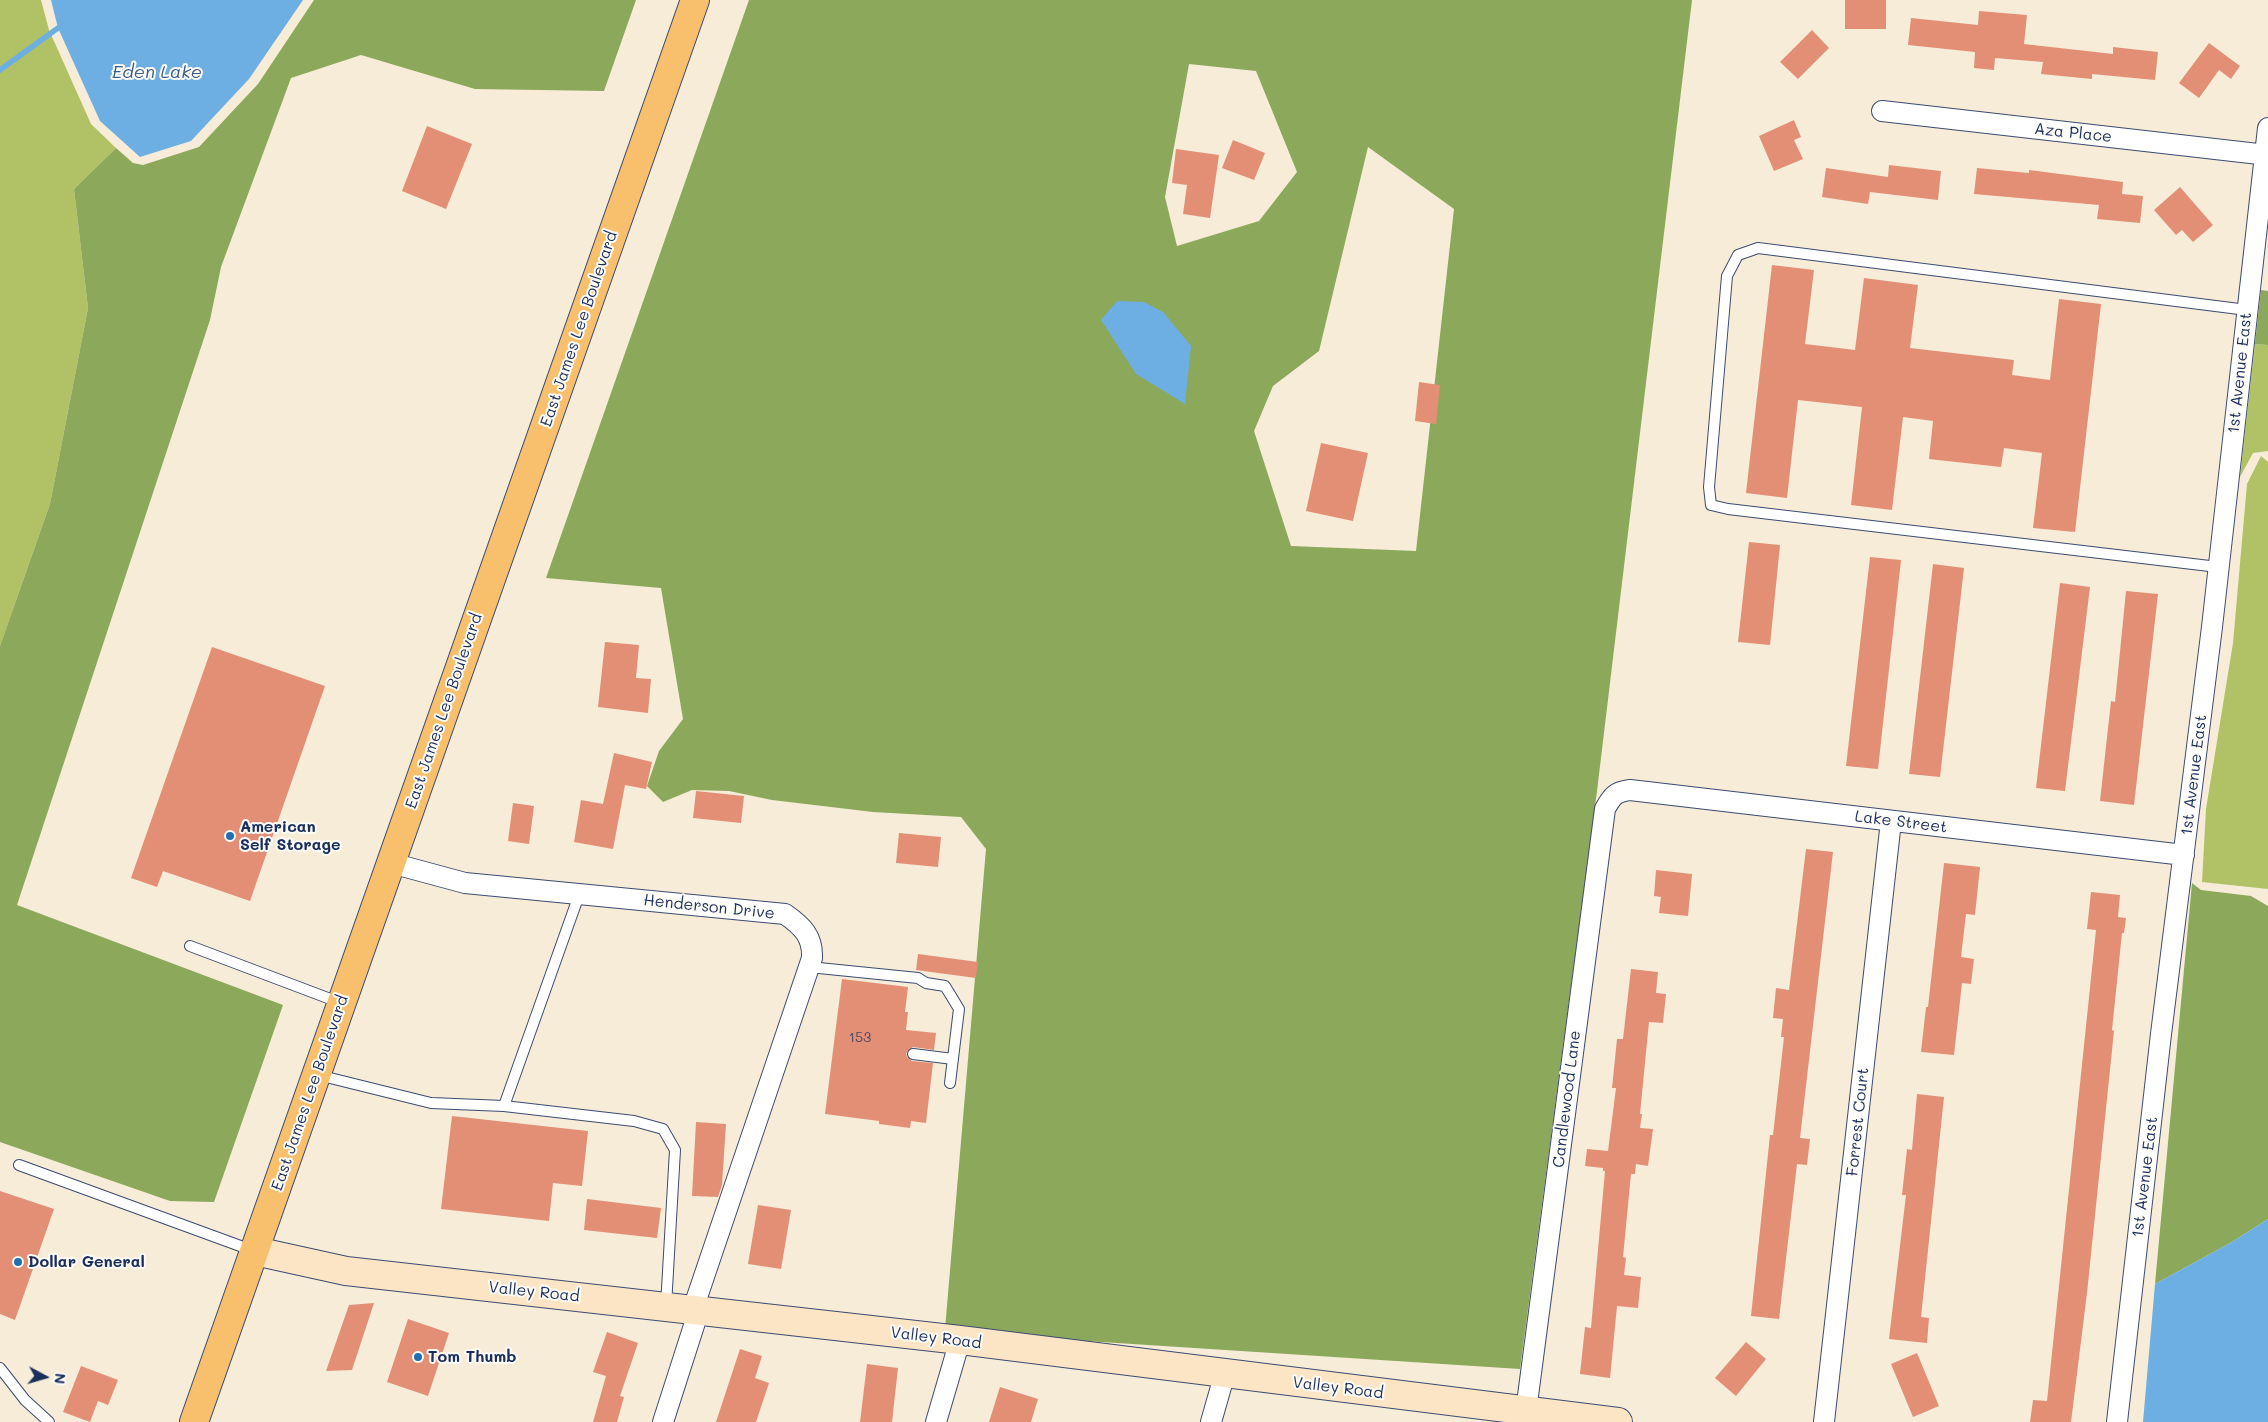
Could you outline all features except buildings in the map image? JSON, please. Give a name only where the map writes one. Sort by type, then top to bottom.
[{"type":"main road","name":"East James Lee Boulevard","points":[[194,1422],[694,0]]},
{"type":"street","name":"Aza Place","points":[[1882,111],[2266,154]]},
{"type":"street","name":"1st Avenue East","points":[[2117,1422],[2268,128]]},
{"type":"street","name":"Lake Street","points":[[1618,792],[1630,790],[2184,855]]},
{"type":"street","name":"Candlewood Lane","points":[[1526,1411],[1605,809],[1612,796],[1618,792]]},
{"type":"street","name":"Forrest Court","points":[[1824,1422],[1891,821]]},
{"type":"street","name":"Henderson Drive","points":[[391,862],[465,883],[785,914],[800,924],[810,939],[812,953],[809,967],[696,1310],[662,1422]]},
{"type":"street","name":"Valley Road","points":[[255,1251],[346,1271],[960,1340],[1225,1373],[1490,1414],[1526,1411],[1618,1422]]},
{"type":"street","points":[[936,1422],[960,1340]]},
{"type":"street","points":[[1210,1422],[1225,1373]]},
{"type":"lane","points":[[2218,567],[1712,506],[1708,487],[1727,276],[1738,255],[1758,248],[2247,310]]},
{"type":"lane","points":[[504,1106],[579,894]]},
{"type":"lane","points":[[190,946],[342,1004]]},
{"type":"lane","points":[[809,967],[918,978],[926,983],[945,986],[959,1009],[950,1083]]},
{"type":"lane","points":[[913,1054],[953,1059]]},
{"type":"lane","points":[[317,1074],[431,1103],[504,1106],[634,1121],[663,1130],[675,1150],[666,1306]]},
{"type":"lane","points":[[19,1165],[255,1251]]},
{"type":"lane","points":[[0,1368],[25,1400],[49,1422]]},
{"type":"green space","points":[[0,0],[41,0],[49,30],[91,124],[116,148],[74,189],[88,308],[50,504],[0,646]]},
{"type":"green space","points":[[314,0],[636,0],[604,91],[475,89],[361,55],[291,78],[221,267],[210,320],[17,905],[283,1005],[214,1202],[170,1201],[0,1142],[0,646],[50,504],[88,308],[74,189],[116,148],[133,163],[143,165],[199,147],[258,84]]},
{"type":"green space","points":[[749,0],[1692,0],[1597,791],[1520,1369],[993,1335],[945,1329],[986,849],[961,817],[873,812],[772,800],[729,791],[692,790],[663,802],[647,786],[659,751],[683,719],[661,588],[546,578]],"holes":[[[1189,64],[1256,71],[1297,172],[1259,221],[1177,246],[1165,197]],[[1368,147],[1454,209],[1416,551],[1291,546],[1254,431],[1273,386],[1319,351]]]},
{"type":"green space","points":[[2261,290],[2268,291],[2268,345],[2255,344]]},
{"type":"green space","points":[[2255,344],[2268,345],[2268,451],[2253,453],[2240,477]]},
{"type":"green space","points":[[2261,456],[2268,462],[2268,889],[2202,882],[2206,809],[2233,643],[2247,484]]},
{"type":"green space","points":[[2192,883],[2201,890],[2251,896],[2268,906],[2268,1219],[2232,1242],[2155,1284]]},
{"type":"water","name":"Eden Lake","points":[[51,0],[303,0],[249,79],[191,141],[140,157],[100,121],[58,28]]},
{"type":"water","points":[[1117,301],[1144,302],[1163,312],[1191,346],[1185,404],[1136,374],[1101,320]]},
{"type":"water","points":[[2268,1219],[2268,1422],[2143,1422],[2155,1284],[2232,1242]]},
{"type":"waterway","points":[[0,70],[58,28]]},
{"type":"place","name":"American Self Storage","points":[[230,836]]},
{"type":"place","name":"Dollar General","points":[[18,1262]]},
{"type":"place","name":"Tom Thumb","points":[[418,1357]]}]
